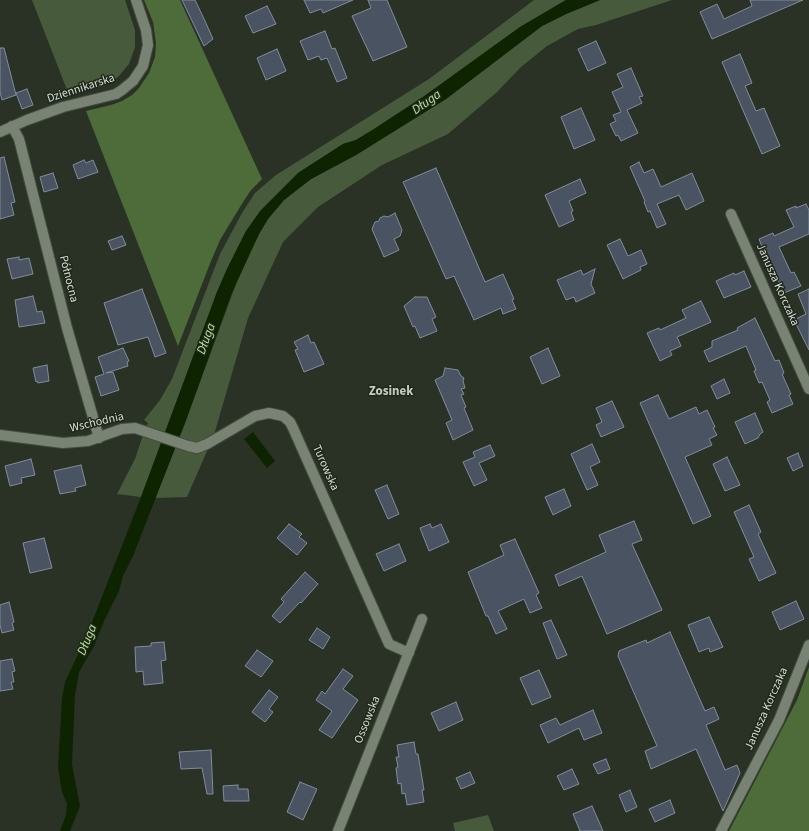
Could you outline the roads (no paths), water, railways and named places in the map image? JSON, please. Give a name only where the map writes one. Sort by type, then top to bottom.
[{"type":"street","name":"Dziennikarska","points":[[0,132],[63,107],[116,94],[133,81],[143,66],[148,45],[146,30],[136,0]]},
{"type":"street","name":"Północna","points":[[12,126],[19,139],[67,328],[99,438]]},
{"type":"street","name":"Janusza Korczaka","points":[[731,214],[809,389]]},
{"type":"street","name":"Turowska","points":[[152,433],[188,446],[200,447],[259,414],[274,413],[286,418],[293,428],[389,644],[409,653]]},
{"type":"street","name":"Wschodnia","points":[[0,435],[63,443],[79,442],[99,438],[122,429],[135,428],[152,433]]},
{"type":"street","name":"Ossowska","points":[[338,831],[422,619]]},
{"type":"street","name":"Janusza Korczaka","points":[[721,831],[779,720],[809,645]]},
{"type":"water","name":"Długa","points":[[566,0],[600,0],[542,26],[446,99],[356,155],[311,179],[284,200],[268,219],[259,234],[231,295],[185,423],[133,556],[123,576],[119,591],[94,646],[79,672],[75,695],[72,764],[80,806],[70,831],[60,831],[66,815],[67,804],[62,792],[58,768],[62,698],[65,682],[87,635],[141,497],[217,292],[246,231],[260,211],[298,173],[343,144],[356,140],[374,129],[423,97],[520,27]]},
{"type":"water","points":[[253,432],[275,461],[267,468],[244,439]]},
{"type":"district","name":"Zosinek","points":[[391,392]]}]
